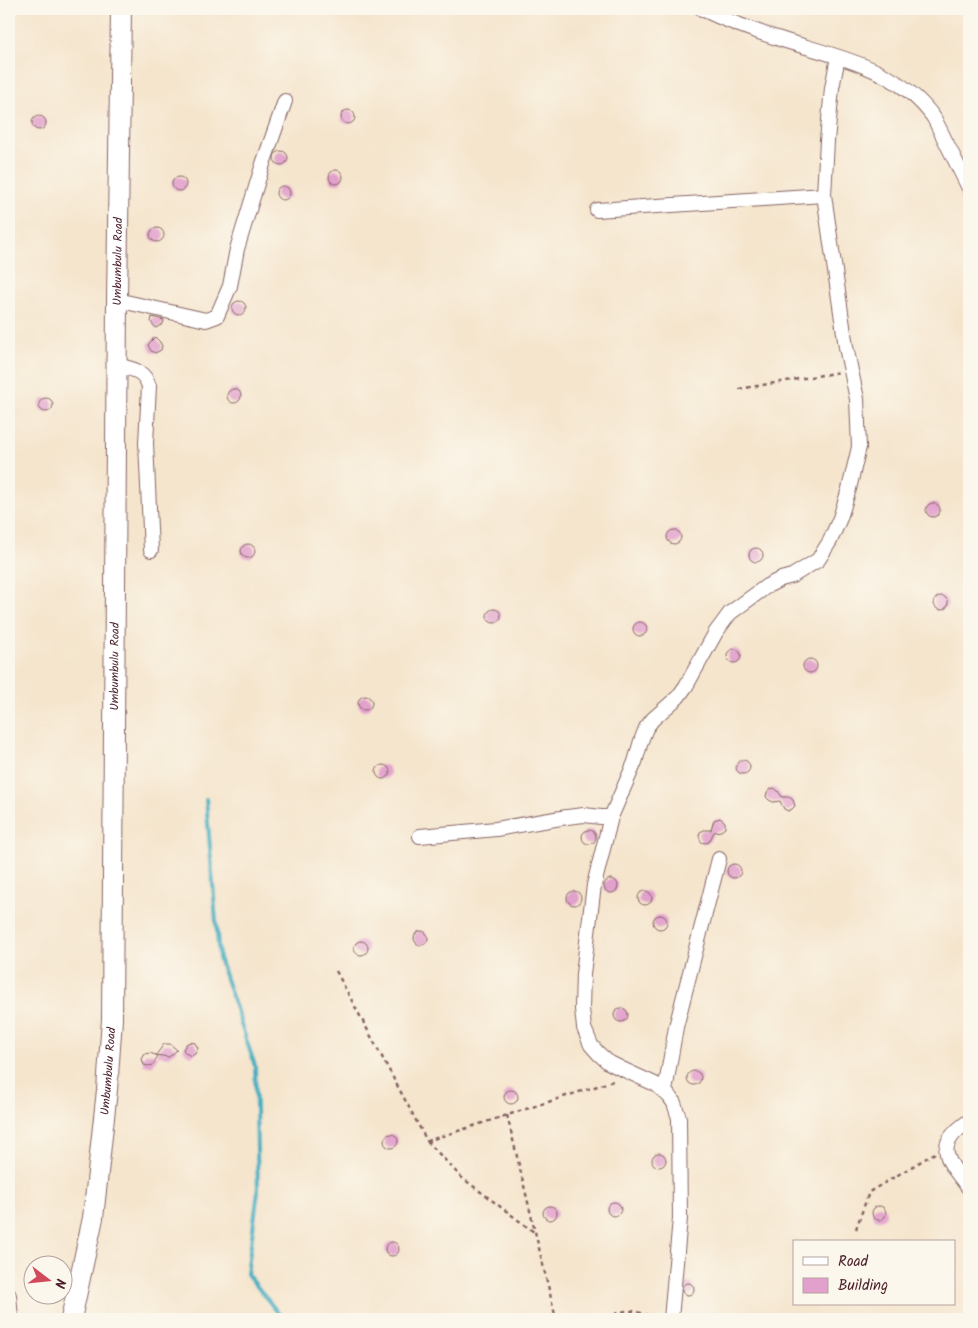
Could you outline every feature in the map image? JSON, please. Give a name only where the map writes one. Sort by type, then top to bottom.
[{"type":"main road","name":"Umbumbulu Road","points":[[71,1319],[93,1218],[107,1090],[112,1019],[121,9]]},
{"type":"street","points":[[702,9],[778,39],[878,71],[908,89],[920,100],[934,118],[969,188]]},
{"type":"street","points":[[671,1319],[680,1218],[679,1118],[674,1103],[665,1091],[652,1082],[608,1062],[591,1045],[584,1028],[582,1009],[583,974],[594,885],[611,817],[635,762],[646,728],[659,712],[678,697],[716,632],[730,613],[767,586],[792,576],[818,560],[830,541],[849,489],[859,447],[857,399],[842,318],[824,195],[826,141],[832,88],[838,57]]},
{"type":"street","points":[[117,300],[206,320],[217,316],[230,286],[238,249],[263,164],[286,101]]},
{"type":"street","points":[[598,210],[824,195]]},
{"type":"street","points":[[117,365],[141,372],[149,386],[146,443],[152,550]]},
{"type":"street","points":[[420,836],[496,829],[567,816],[611,817]]},
{"type":"street","points":[[665,1091],[676,1027],[719,859]]},
{"type":"street","points":[[968,1187],[949,1163],[946,1155],[951,1137],[969,1121]]},
{"type":"street","points":[[9,1295],[10,1319]]},
{"type":"path","points":[[739,389],[851,370]]},
{"type":"path","points":[[336,970],[428,1141],[461,1177],[535,1232]]},
{"type":"path","points":[[428,1141],[634,1074]]},
{"type":"path","points":[[507,1115],[556,1319]]},
{"type":"path","points":[[856,1229],[869,1192],[947,1146]]},
{"type":"path","points":[[608,1319],[617,1312],[636,1311],[658,1319]]},
{"type":"building","points":[[348,110],[353,112],[355,117],[353,122],[348,124],[343,122],[341,117],[343,112]]},
{"type":"building","points":[[39,116],[44,118],[46,123],[44,128],[39,130],[34,128],[32,123],[34,118]]},
{"type":"building","points":[[281,151],[286,153],[288,158],[286,163],[281,165],[276,163],[274,158],[276,153]]},
{"type":"building","points":[[336,170],[341,172],[343,177],[341,182],[336,184],[331,182],[329,177],[331,172]]},
{"type":"building","points":[[179,177],[184,179],[186,184],[184,189],[179,191],[174,189],[172,184],[174,179]]},
{"type":"building","points":[[283,186],[288,188],[290,193],[288,198],[283,200],[278,198],[276,193],[278,188]]},
{"type":"building","points":[[157,228],[162,230],[164,235],[162,240],[157,242],[152,240],[150,235],[152,230]]},
{"type":"building","points":[[239,301],[244,303],[246,308],[244,313],[239,315],[234,313],[232,308],[234,303]]},
{"type":"building","points":[[152,317],[164,320],[163,324],[156,328],[151,322]]},
{"type":"building","points":[[155,337],[162,346],[161,350],[155,353],[151,351],[148,345]]},
{"type":"building","points":[[234,389],[239,391],[241,396],[239,401],[234,403],[229,401],[227,396],[229,391]]},
{"type":"building","points":[[46,398],[51,400],[53,405],[51,410],[46,412],[41,410],[39,405],[41,400]]},
{"type":"building","points":[[933,503],[938,505],[940,510],[938,515],[933,517],[928,515],[926,510],[928,505]]},
{"type":"building","points":[[674,530],[679,532],[681,537],[679,542],[674,544],[669,542],[667,537],[669,532]]},
{"type":"building","points":[[248,544],[253,546],[255,551],[253,556],[248,558],[243,556],[241,551],[243,546]]},
{"type":"building","points":[[756,548],[761,550],[763,555],[761,560],[756,562],[751,560],[749,555],[751,550]]},
{"type":"building","points":[[941,596],[946,598],[948,603],[946,608],[941,610],[936,608],[934,603],[936,598]]},
{"type":"building","points":[[494,609],[499,611],[501,616],[499,621],[494,623],[489,621],[487,616],[489,611]]},
{"type":"building","points":[[640,622],[645,624],[647,629],[645,634],[640,636],[635,634],[633,629],[635,624]]},
{"type":"building","points":[[734,649],[739,651],[741,656],[739,661],[734,663],[729,661],[727,656],[729,651]]},
{"type":"building","points":[[810,659],[815,661],[817,666],[815,671],[810,673],[805,671],[803,666],[805,661]]},
{"type":"building","points":[[365,696],[370,698],[372,703],[370,708],[365,710],[360,708],[358,703],[360,698]]},
{"type":"building","points":[[743,760],[748,762],[750,767],[748,772],[743,774],[738,772],[736,767],[738,762]]},
{"type":"building","points":[[383,765],[388,767],[390,772],[388,777],[383,779],[378,777],[376,772],[378,767]]},
{"type":"building","points":[[774,788],[782,797],[789,797],[793,800],[795,806],[792,809],[788,811],[784,809],[780,801],[773,802],[766,797],[767,792]]},
{"type":"building","points":[[720,818],[725,822],[725,828],[714,832],[709,842],[701,842],[700,832],[711,830],[714,820]]},
{"type":"building","points":[[589,830],[594,832],[596,837],[594,842],[589,844],[584,842],[582,837],[584,832]]},
{"type":"building","points":[[734,864],[739,866],[741,871],[739,876],[734,878],[729,876],[727,871],[729,866]]},
{"type":"building","points":[[611,879],[616,881],[618,886],[616,891],[611,893],[606,891],[604,886],[606,881]]},
{"type":"building","points":[[574,891],[579,893],[581,898],[579,903],[574,905],[569,903],[567,898],[569,893]]},
{"type":"building","points":[[645,891],[650,893],[652,898],[650,903],[645,905],[640,903],[638,898],[640,893]]},
{"type":"building","points":[[660,915],[665,917],[667,922],[665,927],[660,929],[655,927],[653,922],[655,917]]},
{"type":"building","points":[[421,931],[426,933],[428,938],[426,943],[421,945],[416,943],[414,938],[416,933]]},
{"type":"building","points":[[361,941],[366,943],[368,948],[366,953],[361,955],[356,953],[354,948],[356,943]]},
{"type":"building","points":[[621,1008],[626,1010],[628,1015],[626,1020],[621,1022],[616,1020],[614,1015],[616,1010]]},
{"type":"building","points":[[190,1042],[195,1043],[198,1048],[195,1054],[191,1056],[183,1050],[186,1044]]},
{"type":"building","points":[[164,1044],[170,1044],[177,1050],[169,1057],[156,1055]]},
{"type":"building","points":[[150,1053],[158,1056],[153,1065],[144,1065],[142,1059],[145,1054]]},
{"type":"building","points":[[694,1071],[699,1073],[701,1078],[699,1083],[694,1085],[689,1083],[687,1078],[689,1073]]},
{"type":"building","points":[[511,1090],[516,1092],[518,1097],[516,1102],[511,1104],[506,1102],[504,1097],[506,1092]]},
{"type":"building","points":[[391,1134],[396,1136],[398,1141],[396,1146],[391,1148],[386,1146],[384,1141],[386,1136]]},
{"type":"building","points":[[659,1153],[664,1155],[666,1160],[664,1165],[659,1167],[654,1165],[652,1160],[654,1155]]},
{"type":"building","points":[[614,1202],[619,1204],[621,1209],[619,1214],[614,1216],[609,1214],[607,1209],[609,1204]]},
{"type":"building","points":[[550,1206],[555,1208],[557,1213],[555,1218],[550,1220],[545,1218],[543,1213],[545,1208]]},
{"type":"building","points":[[879,1206],[884,1208],[886,1213],[884,1218],[879,1220],[874,1218],[872,1213],[874,1208]]},
{"type":"building","points":[[392,1242],[397,1244],[399,1249],[397,1254],[392,1256],[387,1254],[385,1249],[387,1244]]},
{"type":"building","points":[[690,1283],[693,1284],[693,1294],[686,1295],[683,1294],[682,1287],[683,1284]]},
{"type":"waterway","points":[[206,799],[219,958],[255,1066],[258,1191],[247,1274],[283,1319]]}]
